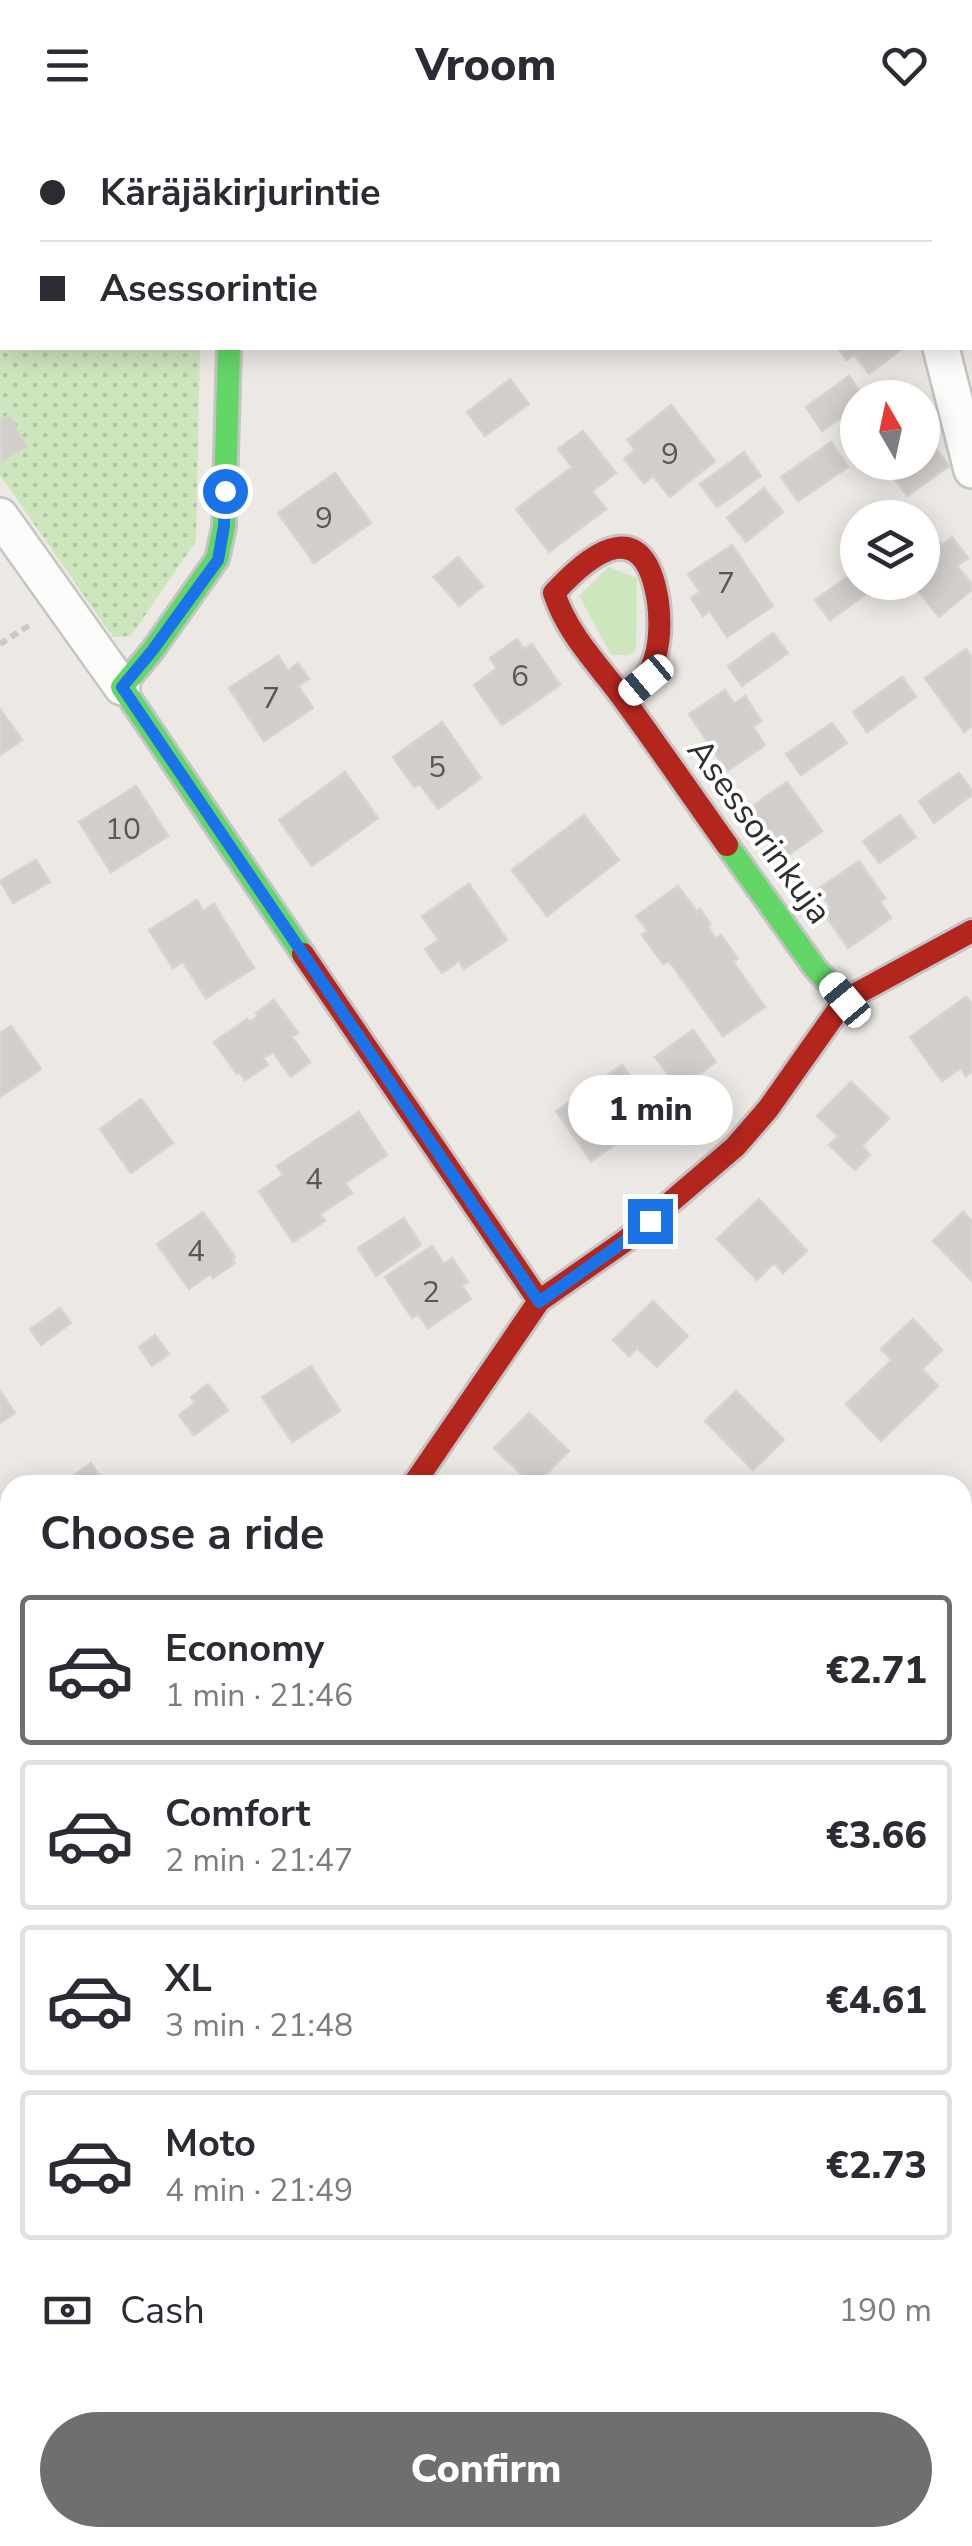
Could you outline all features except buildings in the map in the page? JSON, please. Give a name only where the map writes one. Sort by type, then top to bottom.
[{"type":"street","points":[[122,687],[218,560],[224,526],[229,350]]},
{"type":"street","points":[[942,350],[972,470]]},
{"type":"street","points":[[0,516],[122,687],[539,1302]]},
{"type":"street","name":"Asessorinkuja","points":[[623,698],[646,680],[658,649],[660,627],[653,570],[643,552],[625,546],[608,550],[574,572],[554,594],[560,616],[576,643],[623,698],[814,968],[845,1000]]},
{"type":"street","points":[[420,1475],[539,1302],[625,1241],[735,1147],[768,1109],[845,1000],[972,931]]},
{"type":"green space","points":[[0,350],[200,350],[196,541],[131,636],[113,637],[0,475]]},
{"type":"green space","points":[[609,567],[637,578],[636,651],[628,655],[611,655],[579,596]]},
{"type":"traffic: fast","points":[[229,350],[224,527],[217,559],[122,687],[303,954]]},
{"type":"traffic: fast","points":[[727,845],[815,968],[845,1000]]},
{"type":"traffic: jam","points":[[623,698],[651,669],[659,621],[651,575],[642,558],[630,549],[616,548],[586,563],[554,593],[575,635],[727,845]]},
{"type":"traffic: jam","points":[[420,1475],[539,1301],[625,1241],[735,1147],[768,1109],[845,1000],[972,931]]},
{"type":"traffic: jam","points":[[303,954],[539,1301]]},
{"type":"route","points":[[225,491],[218,560],[122,687],[539,1302],[650,1221]]}]
